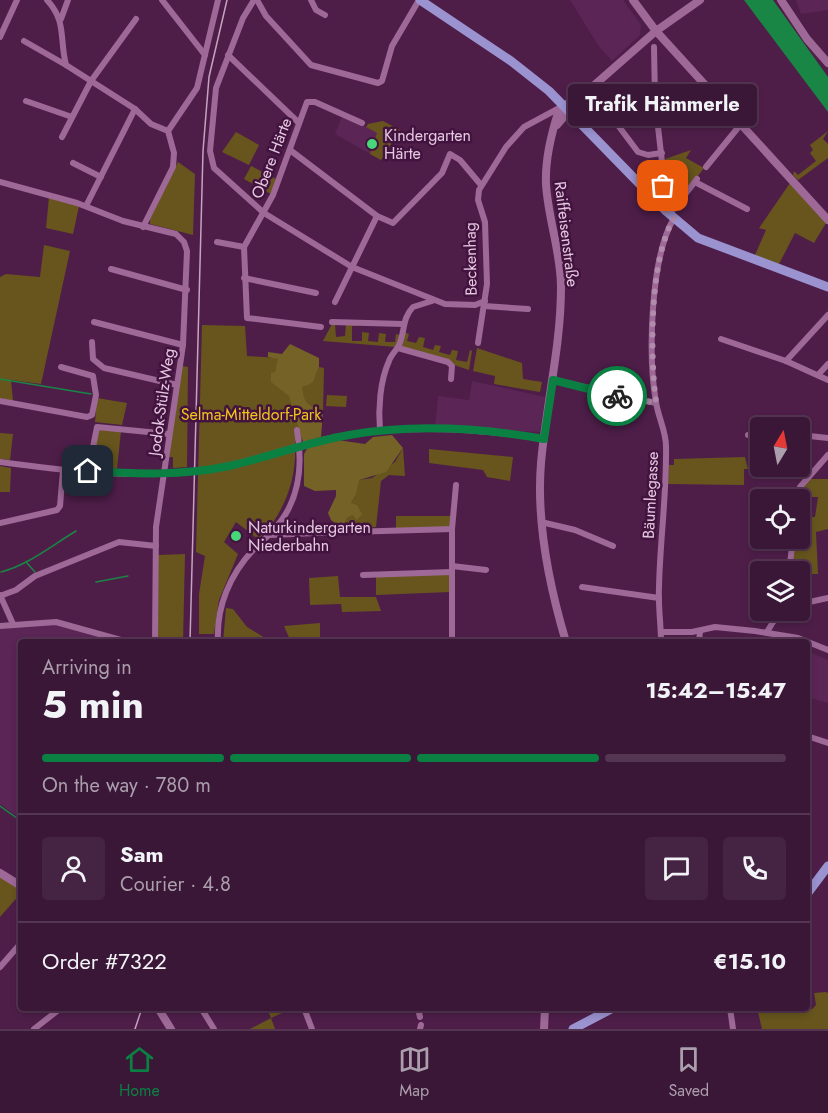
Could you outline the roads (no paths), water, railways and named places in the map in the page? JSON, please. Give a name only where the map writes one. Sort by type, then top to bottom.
[{"type":"main road","points":[[420,0],[511,61],[566,109],[672,216],[706,242],[828,287]]},
{"type":"main road","points":[[633,0],[656,32],[828,220]]},
{"type":"main road","points":[[810,890],[828,866]]},
{"type":"main road","points":[[573,1029],[607,1011]]},
{"type":"street","points":[[0,37],[2,28],[17,0]]},
{"type":"street","points":[[47,0],[62,19]]},
{"type":"street","points":[[66,65],[61,47],[62,19],[68,0]]},
{"type":"street","points":[[162,0],[205,55]]},
{"type":"street","points":[[0,182],[86,206],[143,227],[173,167],[174,153],[168,131],[197,88],[218,0]]},
{"type":"street","points":[[420,0],[396,37],[381,82],[345,75],[309,63],[266,16],[256,0],[243,18],[214,97],[211,158],[219,174],[264,213],[352,267],[432,301],[464,306],[485,304],[528,309]]},
{"type":"street","points":[[311,0],[316,10],[325,15]]},
{"type":"street","points":[[290,150],[377,216],[396,222],[418,195],[442,173],[450,154],[460,160],[481,185],[506,147],[524,127],[566,109],[656,32],[700,0]]},
{"type":"street","points":[[782,0],[807,39],[828,63]]},
{"type":"street","points":[[62,137],[91,81],[136,20]]},
{"type":"street","points":[[24,41],[135,109],[151,124],[168,131]]},
{"type":"street","points":[[654,47],[655,100],[662,153],[663,186],[654,199]]},
{"type":"street","points":[[228,55],[299,123]]},
{"type":"street","name":"Obere Härte","points":[[244,247],[264,213],[309,100],[362,123]]},
{"type":"street","points":[[26,101],[72,117]]},
{"type":"street","points":[[605,108],[638,152],[648,155],[662,153]]},
{"type":"street","points":[[86,206],[135,109]]},
{"type":"street","name":"Raiffeisenstraße","points":[[565,639],[546,560],[541,522],[540,480],[553,380],[561,282],[546,177],[549,152],[556,127],[566,109]]},
{"type":"street","points":[[706,167],[741,124]]},
{"type":"street","points":[[73,163],[101,177]]},
{"type":"street","name":"Bäumlegasse","points":[[660,639],[659,598],[666,445],[656,403],[652,356],[654,298],[663,247],[672,216],[696,181],[747,208]]},
{"type":"street","name":"Beckenhag","points":[[478,343],[487,284],[485,222],[478,197],[481,185]]},
{"type":"street","points":[[335,302],[377,216]]},
{"type":"street","name":"Jodok-Stülz-Weg","points":[[143,227],[181,238],[187,251],[183,345],[157,520],[155,639]]},
{"type":"street","points":[[218,242],[244,247],[247,318],[321,327]]},
{"type":"street","points":[[111,269],[187,290]]},
{"type":"street","points":[[244,278],[316,293]]},
{"type":"street","points":[[380,430],[379,417],[384,378],[390,359],[398,348],[403,324],[413,307],[432,301]]},
{"type":"street","points":[[786,361],[828,315]]},
{"type":"street","points":[[94,322],[183,345]]},
{"type":"street","points":[[332,322],[403,324]]},
{"type":"street","points":[[721,339],[786,361],[828,380]]},
{"type":"street","points":[[92,342],[93,359],[104,368],[177,386]]},
{"type":"street","points":[[398,348],[448,362],[452,366],[451,380]]},
{"type":"street","points":[[818,375],[828,364]]},
{"type":"street","points":[[0,401],[87,417],[92,415],[96,395],[93,376],[61,367]]},
{"type":"street","points":[[553,380],[656,403]]},
{"type":"street","points":[[88,471],[97,427],[169,434]]},
{"type":"street","points":[[218,639],[221,606],[231,579],[246,557],[270,535],[284,516],[294,495],[299,478],[300,446],[297,429]]},
{"type":"street","points":[[0,462],[63,470],[155,474],[203,470],[300,446],[380,430],[476,432],[544,439]]},
{"type":"street","points":[[810,436],[828,438]]},
{"type":"street","points":[[799,489],[828,455]]},
{"type":"street","points":[[0,523],[57,510],[60,506],[63,470]]},
{"type":"street","points":[[452,639],[452,530],[456,485]]},
{"type":"street","points":[[541,522],[576,530],[613,546]]},
{"type":"street","points":[[348,532],[452,530]]},
{"type":"street","points":[[270,535],[339,532]]},
{"type":"street","points":[[14,624],[0,596],[16,590],[35,576],[119,542],[156,546]]},
{"type":"street","points":[[363,575],[452,569],[486,570]]},
{"type":"street","points":[[582,587],[659,598]]},
{"type":"street","points":[[810,602],[828,598]]},
{"type":"street","points":[[767,633],[774,621]]},
{"type":"street","points":[[0,626],[56,622],[117,639]]},
{"type":"street","points":[[661,632],[720,628],[800,639]]},
{"type":"street","points":[[699,631],[699,639]]},
{"type":"street","points":[[810,643],[828,650]]},
{"type":"street","points":[[810,737],[828,743]]},
{"type":"street","points":[[0,873],[18,884]]},
{"type":"street","points":[[0,968],[18,947]]},
{"type":"street","points":[[34,1029],[57,1011]]},
{"type":"street","points":[[160,1011],[171,1029]]},
{"type":"street","points":[[203,1011],[214,1029]]},
{"type":"street","points":[[305,1011],[312,1029]]},
{"type":"street","points":[[419,1011],[420,1017]]},
{"type":"street","points":[[544,1029],[545,1011]]},
{"type":"street","points":[[730,1011],[733,1029]]},
{"type":"waterway","points":[[0,379],[91,394]]},
{"type":"waterway","points":[[1,572],[30,560],[76,531]]},
{"type":"waterway","points":[[26,562],[35,572]]},
{"type":"waterway","points":[[96,582],[128,576]]},
{"type":"waterway","points":[[0,806],[18,819]]},
{"type":"railway","points":[[190,639],[203,151],[209,77],[227,0]]},
{"type":"railway","points":[[135,1029],[141,1011]]},
{"type":"place","name":"Kindergarten Härte","points":[[372,144]]},
{"type":"place","name":"Trafik Hämmerle","points":[[663,186]]},
{"type":"place","name":"Naturkindergarten Niederbahn","points":[[236,536]]},
{"type":"park label","name":"Selma-Mitteldorf-Park","points":[[251,414]]}]
